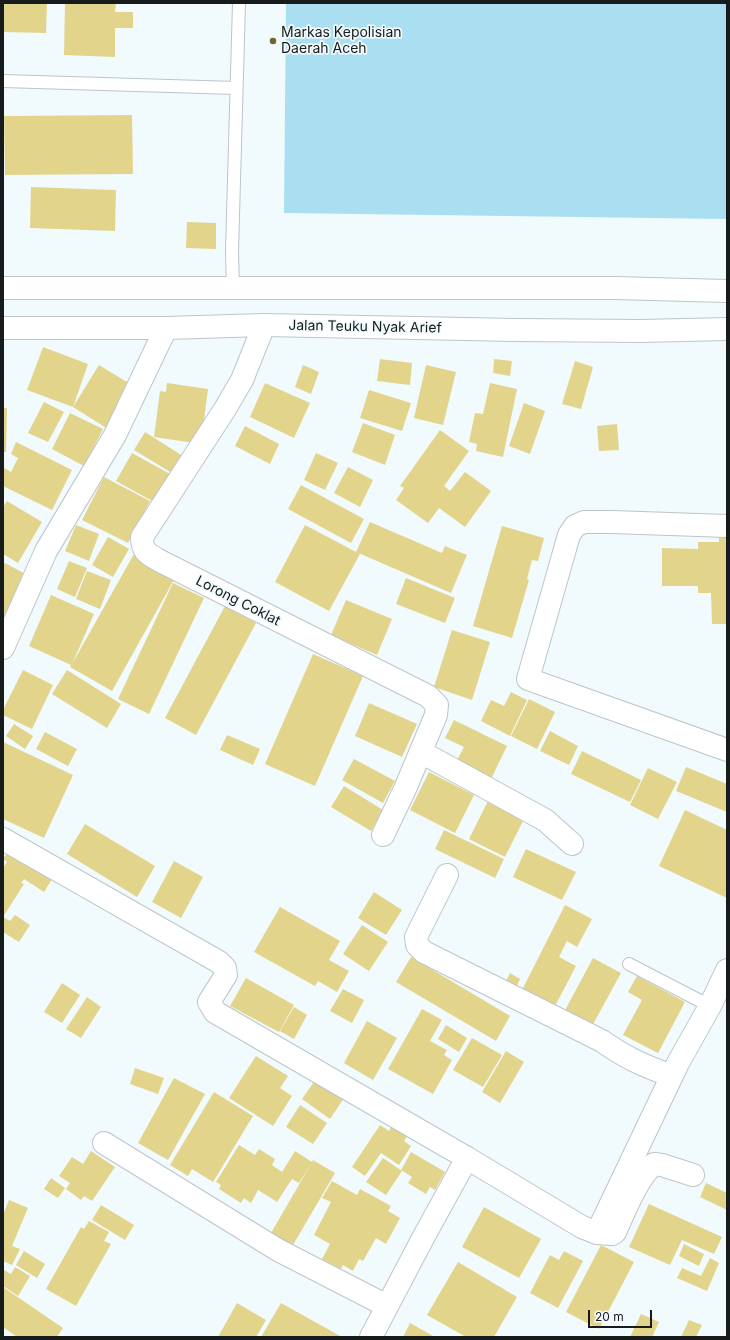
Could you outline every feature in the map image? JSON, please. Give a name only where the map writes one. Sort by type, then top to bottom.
[{"type":"main road","points":[[3,288],[614,288],[727,291]]},
{"type":"main road","name":"Jalan Teuku Nyak Arief","points":[[3,328],[166,328],[264,325],[516,330],[642,331],[727,329]]},
{"type":"main road","name":"Lorong Coklat","points":[[264,325],[242,380],[225,409],[142,536],[142,545],[146,553],[160,561],[428,696],[437,705],[436,715],[421,752],[383,835]]},
{"type":"main road","points":[[3,648],[46,551],[115,435],[166,328]]},
{"type":"main road","points":[[727,526],[584,522],[575,526],[569,535],[528,679],[727,750]]},
{"type":"main road","points":[[421,752],[545,820],[572,844]]},
{"type":"main road","points":[[3,839],[219,962],[225,968],[226,974],[209,1002],[215,1012],[467,1158],[582,1227],[597,1233],[612,1234],[615,1232],[640,1182],[647,1170],[654,1164],[662,1165],[693,1175]]},
{"type":"main road","points":[[447,875],[416,937],[416,945],[424,952],[602,1041],[636,1063],[672,1076]]},
{"type":"main road","points":[[597,1233],[672,1076],[710,1006],[727,970]]},
{"type":"main road","points":[[104,1143],[278,1250],[386,1306]]},
{"type":"main road","points":[[371,1337],[386,1306],[467,1158]]},
{"type":"lane","points":[[233,288],[232,251],[239,3]]},
{"type":"lane","points":[[3,81],[236,88]]},
{"type":"lane","points":[[629,964],[710,1006]]},
{"type":"shaded area","points":[[286,3],[727,3],[727,219],[284,213]]},
{"type":"building","points":[[3,3],[47,3],[46,33],[3,32]]},
{"type":"building","points":[[65,3],[116,3],[115,12],[133,12],[133,28],[115,28],[115,57],[64,55]]},
{"type":"building","points":[[132,115],[133,174],[5,175],[4,116]]},
{"type":"building","points":[[31,187],[116,190],[115,231],[30,228]]},
{"type":"building","points":[[187,222],[216,223],[216,249],[186,248]]},
{"type":"building","points":[[43,347],[88,364],[73,407],[27,390]]},
{"type":"building","points":[[380,359],[412,363],[410,385],[377,381]]},
{"type":"building","points":[[494,359],[512,361],[510,376],[493,373]]},
{"type":"building","points":[[575,361],[593,367],[581,409],[562,404]]},
{"type":"building","points":[[99,365],[135,387],[108,429],[73,407]]},
{"type":"building","points":[[303,365],[319,372],[311,394],[295,387]]},
{"type":"building","points":[[426,365],[456,372],[443,425],[414,418]]},
{"type":"building","points":[[167,383],[208,389],[201,444],[154,437],[160,391],[166,392]]},
{"type":"building","points":[[265,383],[310,403],[294,438],[250,417]]},
{"type":"building","points":[[490,383],[517,389],[503,457],[476,451],[477,444],[469,442],[475,413],[483,414]]},
{"type":"building","points":[[369,390],[411,403],[402,431],[360,418]]},
{"type":"building","points":[[44,402],[64,412],[48,442],[28,433]]},
{"type":"building","points":[[524,403],[545,411],[530,454],[509,446]]},
{"type":"building","points":[[3,408],[7,408],[6,452],[3,452]]},
{"type":"building","points":[[70,413],[103,429],[84,466],[52,449]]},
{"type":"building","points":[[363,423],[395,435],[385,465],[352,452]]},
{"type":"building","points":[[617,424],[619,450],[599,451],[597,426]]},
{"type":"building","points":[[245,426],[279,444],[270,464],[235,446]]},
{"type":"building","points":[[440,430],[469,451],[444,486],[450,491],[465,472],[491,491],[465,527],[439,508],[428,523],[396,500],[404,488],[400,486]]},
{"type":"building","points":[[145,432],[186,458],[175,475],[134,450]]},
{"type":"building","points":[[16,442],[72,470],[52,510],[3,486],[4,468],[11,472],[18,458],[11,454]]},
{"type":"building","points":[[132,453],[170,474],[154,502],[116,481]]},
{"type":"building","points":[[316,453],[338,463],[325,490],[304,480]]},
{"type":"building","points":[[348,467],[373,480],[360,507],[334,493]]},
{"type":"building","points":[[104,477],[150,501],[128,543],[82,520]]},
{"type":"building","points":[[301,485],[364,519],[351,543],[288,509]]},
{"type":"building","points":[[7,501],[42,522],[18,563],[3,554],[3,507]]},
{"type":"building","points":[[370,522],[442,553],[445,546],[467,555],[451,593],[356,552]]},
{"type":"building","points":[[76,525],[99,534],[89,561],[65,551]]},
{"type":"building","points":[[305,525],[360,554],[329,611],[275,582]]},
{"type":"building","points":[[502,526],[544,538],[538,561],[532,560],[527,579],[529,580],[512,638],[473,626]]},
{"type":"building","points":[[719,531],[727,531],[727,624],[712,624],[711,593],[698,593],[698,586],[662,586],[662,548],[698,549],[698,542],[719,542]]},
{"type":"building","points":[[108,537],[129,549],[113,577],[92,565]]},
{"type":"building","points":[[134,554],[175,578],[112,691],[70,667],[71,665],[29,646],[51,595],[94,614],[72,664]]},
{"type":"building","points":[[69,561],[87,568],[75,597],[57,589]]},
{"type":"building","points":[[3,562],[31,577],[3,629]]},
{"type":"building","points":[[87,571],[111,580],[100,609],[76,599]]},
{"type":"building","points":[[406,578],[455,598],[445,623],[396,604]]},
{"type":"building","points":[[173,583],[204,598],[149,714],[118,699]]},
{"type":"building","points":[[346,600],[392,619],[377,655],[331,635]]},
{"type":"building","points":[[225,606],[256,623],[196,735],[165,718]]},
{"type":"building","points":[[452,630],[490,642],[472,700],[434,687]]},
{"type":"building","points":[[313,654],[363,676],[315,786],[265,764]]},
{"type":"building","points":[[23,670],[53,685],[32,729],[3,715],[3,710]]},
{"type":"building","points":[[67,670],[121,704],[107,728],[52,694]]},
{"type":"building","points":[[511,692],[527,700],[510,736],[481,721],[491,700],[504,706]]},
{"type":"building","points":[[529,699],[555,712],[537,749],[511,736]]},
{"type":"building","points":[[369,703],[417,724],[402,757],[355,736]]},
{"type":"building","points":[[454,720],[507,746],[491,779],[456,762],[464,747],[445,738]]},
{"type":"building","points":[[14,724],[33,736],[25,749],[6,736]]},
{"type":"building","points":[[550,731],[578,746],[569,765],[540,751]]},
{"type":"building","points":[[45,732],[77,749],[68,766],[36,749]]},
{"type":"building","points":[[227,735],[260,749],[253,765],[220,750]]},
{"type":"building","points":[[3,742],[73,775],[44,838],[3,819]]},
{"type":"building","points":[[582,751],[641,780],[630,802],[571,774]]},
{"type":"building","points":[[354,759],[395,781],[383,803],[342,780]]},
{"type":"building","points":[[686,767],[727,784],[727,812],[676,791]]},
{"type":"building","points":[[648,768],[677,782],[658,819],[630,805]]},
{"type":"building","points":[[429,772],[474,795],[455,833],[410,810]]},
{"type":"building","points":[[344,786],[383,810],[371,831],[331,807]]},
{"type":"building","points":[[488,801],[524,819],[505,857],[469,839]]},
{"type":"building","points":[[685,810],[727,830],[727,898],[659,866]]},
{"type":"building","points":[[85,824],[155,866],[137,897],[67,854]]},
{"type":"building","points":[[444,830],[504,859],[495,878],[435,849]]},
{"type":"building","points":[[11,847],[54,876],[44,892],[24,879],[21,883],[24,884],[3,917],[3,868],[7,862],[3,859]]},
{"type":"building","points":[[526,849],[576,872],[562,900],[513,877]]},
{"type":"building","points":[[174,861],[203,877],[181,918],[152,902]]},
{"type":"building","points":[[374,892],[402,910],[386,935],[358,918]]},
{"type":"building","points":[[565,905],[592,919],[577,947],[567,941],[559,957],[576,966],[554,1008],[519,996]]},
{"type":"building","points":[[280,907],[340,941],[329,960],[349,971],[337,992],[318,981],[315,986],[254,952]]},
{"type":"building","points":[[15,915],[30,925],[19,942],[3,932],[3,917],[10,921]]},
{"type":"building","points":[[362,925],[388,942],[369,971],[343,954]]},
{"type":"building","points":[[411,957],[510,1016],[496,1041],[396,982]]},
{"type":"building","points":[[593,958],[621,973],[591,1028],[563,1014]]},
{"type":"building","points":[[510,973],[520,979],[514,992],[503,987]]},
{"type":"building","points":[[637,976],[685,1002],[658,1053],[623,1035],[642,1000],[628,992]]},
{"type":"building","points":[[246,978],[294,1005],[279,1032],[230,1006]]},
{"type":"building","points":[[62,983],[80,995],[62,1023],[44,1012]]},
{"type":"building","points":[[343,989],[364,1000],[352,1023],[330,1011]]},
{"type":"building","points":[[87,997],[101,1007],[81,1038],[66,1029]]},
{"type":"building","points":[[294,1007],[307,1015],[294,1039],[280,1031]]},
{"type":"building","points":[[422,1009],[442,1020],[430,1041],[447,1050],[444,1055],[452,1060],[433,1094],[388,1069]]},
{"type":"building","points":[[367,1021],[397,1038],[373,1080],[344,1063]]},
{"type":"building","points":[[446,1025],[467,1038],[459,1052],[438,1039]]},
{"type":"building","points":[[472,1038],[502,1055],[483,1087],[453,1070]]},
{"type":"building","points":[[506,1051],[524,1062],[500,1103],[482,1092]]},
{"type":"building","points":[[256,1056],[288,1076],[280,1088],[292,1096],[273,1126],[229,1098]]},
{"type":"building","points":[[135,1068],[164,1078],[158,1094],[130,1084]]},
{"type":"building","points":[[318,1076],[346,1095],[330,1119],[302,1099]]},
{"type":"building","points":[[174,1078],[205,1094],[168,1160],[138,1143]]},
{"type":"building","points":[[214,1092],[253,1116],[213,1182],[192,1169],[188,1176],[170,1165]]},
{"type":"building","points":[[300,1105],[327,1123],[313,1144],[286,1127]]},
{"type":"building","points":[[380,1125],[389,1131],[392,1126],[407,1136],[404,1141],[411,1146],[399,1165],[381,1153],[365,1176],[352,1167]]},
{"type":"building","points":[[239,1145],[255,1155],[259,1149],[275,1159],[272,1165],[282,1172],[295,1151],[312,1162],[313,1160],[335,1173],[293,1245],[271,1233],[311,1164],[299,1183],[292,1179],[277,1202],[258,1190],[251,1203],[244,1198],[241,1203],[219,1189],[221,1185],[216,1182]]},
{"type":"building","points":[[91,1151],[115,1167],[92,1201],[84,1196],[81,1200],[66,1189],[70,1183],[59,1176],[72,1157],[83,1164]]},
{"type":"building","points":[[411,1152],[445,1172],[435,1190],[430,1187],[426,1194],[408,1183],[412,1177],[401,1170]]},
{"type":"building","points":[[383,1158],[402,1171],[386,1195],[366,1182]]},
{"type":"building","points":[[51,1178],[65,1188],[58,1198],[44,1189]]},
{"type":"building","points":[[332,1181],[357,1195],[360,1189],[391,1206],[388,1211],[400,1218],[386,1244],[376,1238],[363,1261],[359,1259],[353,1271],[343,1265],[341,1269],[322,1259],[330,1244],[314,1235],[331,1202],[322,1198]]},
{"type":"building","points":[[706,1183],[727,1193],[727,1210],[700,1197]]},
{"type":"building","points":[[9,1200],[28,1208],[12,1246],[20,1249],[12,1265],[3,1261],[3,1215]]},
{"type":"building","points":[[649,1204],[722,1237],[714,1254],[682,1240],[670,1265],[629,1247]]},
{"type":"building","points":[[101,1205],[134,1225],[125,1240],[92,1220]]},
{"type":"building","points":[[484,1207],[541,1239],[519,1278],[462,1247]]},
{"type":"building","points":[[89,1221],[109,1232],[104,1241],[111,1244],[76,1306],[46,1289],[81,1227],[84,1229]]},
{"type":"building","points":[[684,1244],[704,1254],[699,1266],[679,1256]]},
{"type":"building","points":[[601,1245],[634,1262],[599,1329],[566,1312]]},
{"type":"building","points":[[24,1251],[45,1264],[37,1278],[16,1265]]},
{"type":"building","points":[[564,1251],[583,1261],[558,1308],[530,1293],[550,1255],[559,1260]]},
{"type":"building","points":[[710,1258],[719,1263],[707,1291],[677,1278],[682,1268],[701,1276]]},
{"type":"building","points":[[458,1262],[517,1297],[494,1337],[466,1337],[427,1315]]},
{"type":"building","points":[[15,1267],[30,1276],[18,1296],[3,1286],[4,1270],[11,1274]]},
{"type":"building","points":[[3,1287],[63,1328],[57,1337],[17,1337],[3,1327]]},
{"type":"building","points":[[237,1303],[266,1320],[256,1337],[218,1337]]},
{"type":"building","points":[[281,1303],[342,1337],[261,1337]]},
{"type":"building","points":[[641,1314],[659,1322],[652,1337],[630,1337]]},
{"type":"building","points":[[689,1320],[702,1325],[696,1337],[681,1337]]},
{"type":"building","points":[[410,1323],[435,1337],[403,1337]]},
{"type":"place","name":"Markas Kepolisian Daerah Aceh","points":[[273,41]]}]
